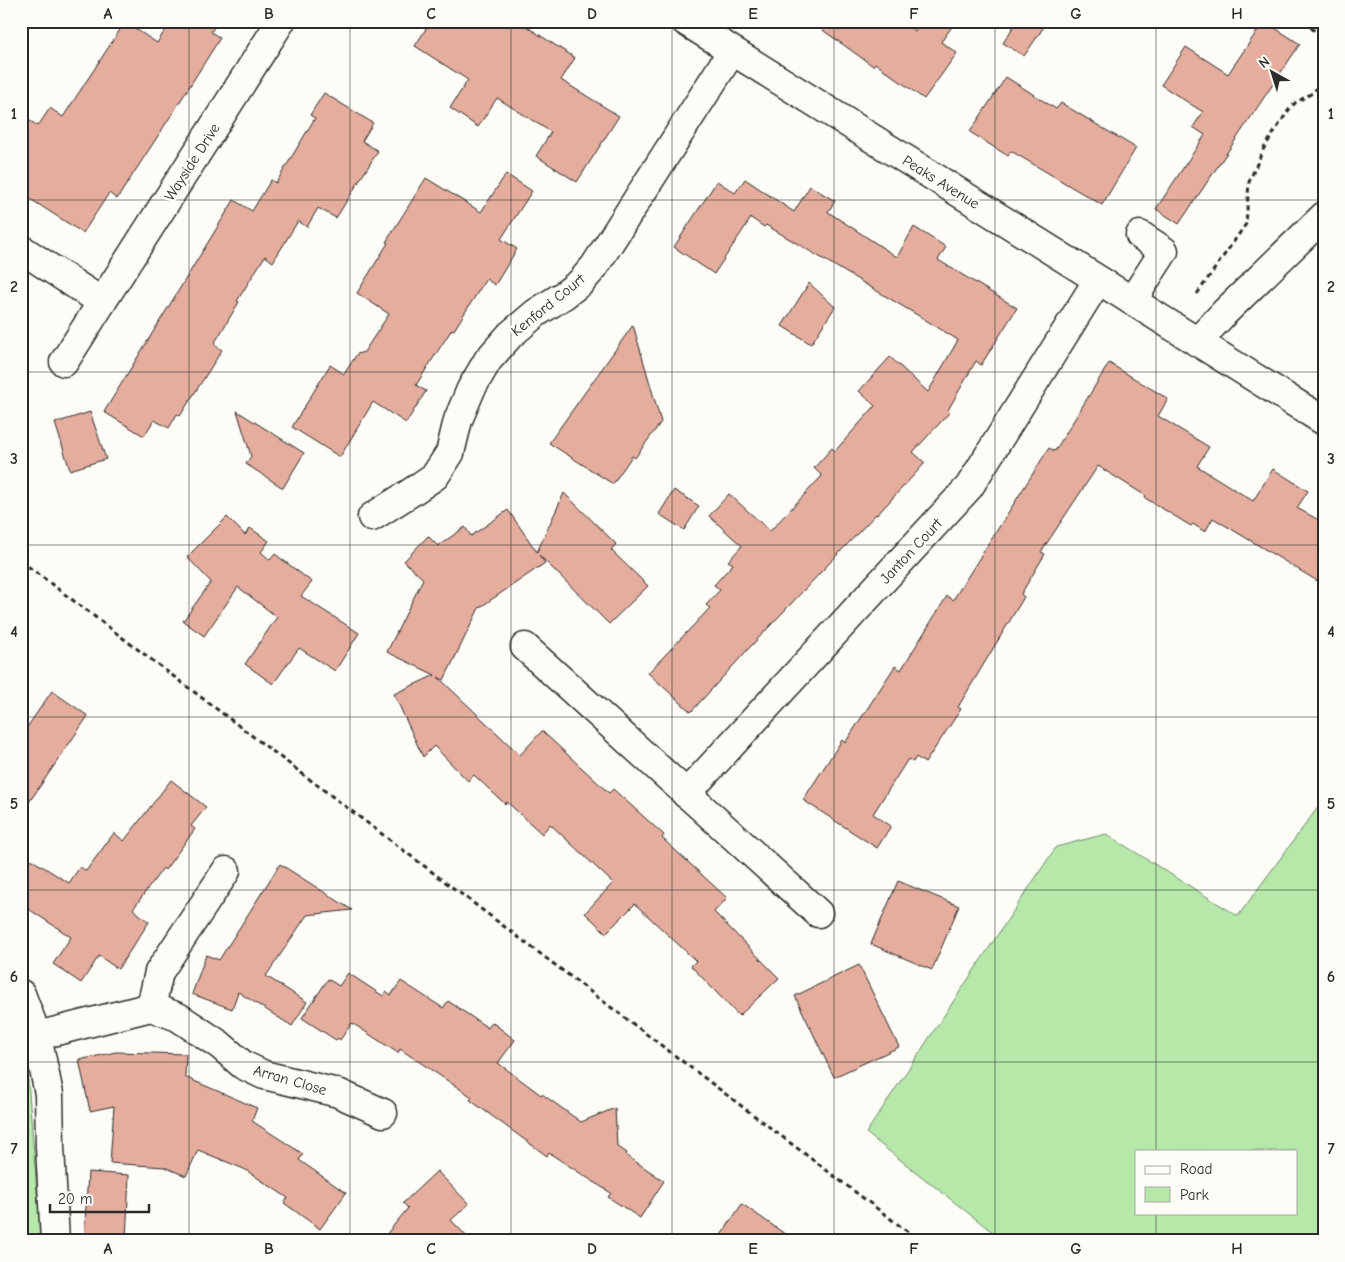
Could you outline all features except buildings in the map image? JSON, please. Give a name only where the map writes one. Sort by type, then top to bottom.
[{"type":"street","name":"Wayside Drive","points":[[64,362],[281,21]]},
{"type":"street","name":"Peaks Avenue","points":[[685,21],[1324,421]]},
{"type":"street","name":"Kenford Court","points":[[372,517],[435,476],[450,453],[458,420],[471,389],[488,360],[510,334],[536,313],[581,282],[594,267],[732,51]]},
{"type":"street","points":[[1197,342],[1224,313],[1324,216]]},
{"type":"street","points":[[1132,301],[1164,251],[1140,236]]},
{"type":"street","points":[[21,249],[102,302]]},
{"type":"street","name":"Janton Court","points":[[686,794],[969,487],[1098,280]]},
{"type":"street","points":[[525,647],[818,913]]},
{"type":"street","points":[[37,1036],[151,1007],[159,972],[226,871]]},
{"type":"street","points":[[21,994],[37,1036],[49,1094],[54,1241]]},
{"type":"street","name":"Arran Close","points":[[151,1007],[178,1017],[212,1039],[243,1065],[264,1075],[338,1093],[383,1113]]},
{"type":"path","points":[[1304,21],[1318,34],[1324,54]]},
{"type":"path","points":[[1174,328],[1246,224],[1249,182],[1264,148],[1295,102],[1314,92],[1324,74]]},
{"type":"path","points":[[21,560],[920,1241]]},
{"type":"green space","points":[[1324,799],[1324,1241],[1004,1241],[866,1133],[1056,847],[1106,834],[1238,916]]},
{"type":"green space","points":[[21,1037],[25,1043],[41,1241],[21,1241]]}]
